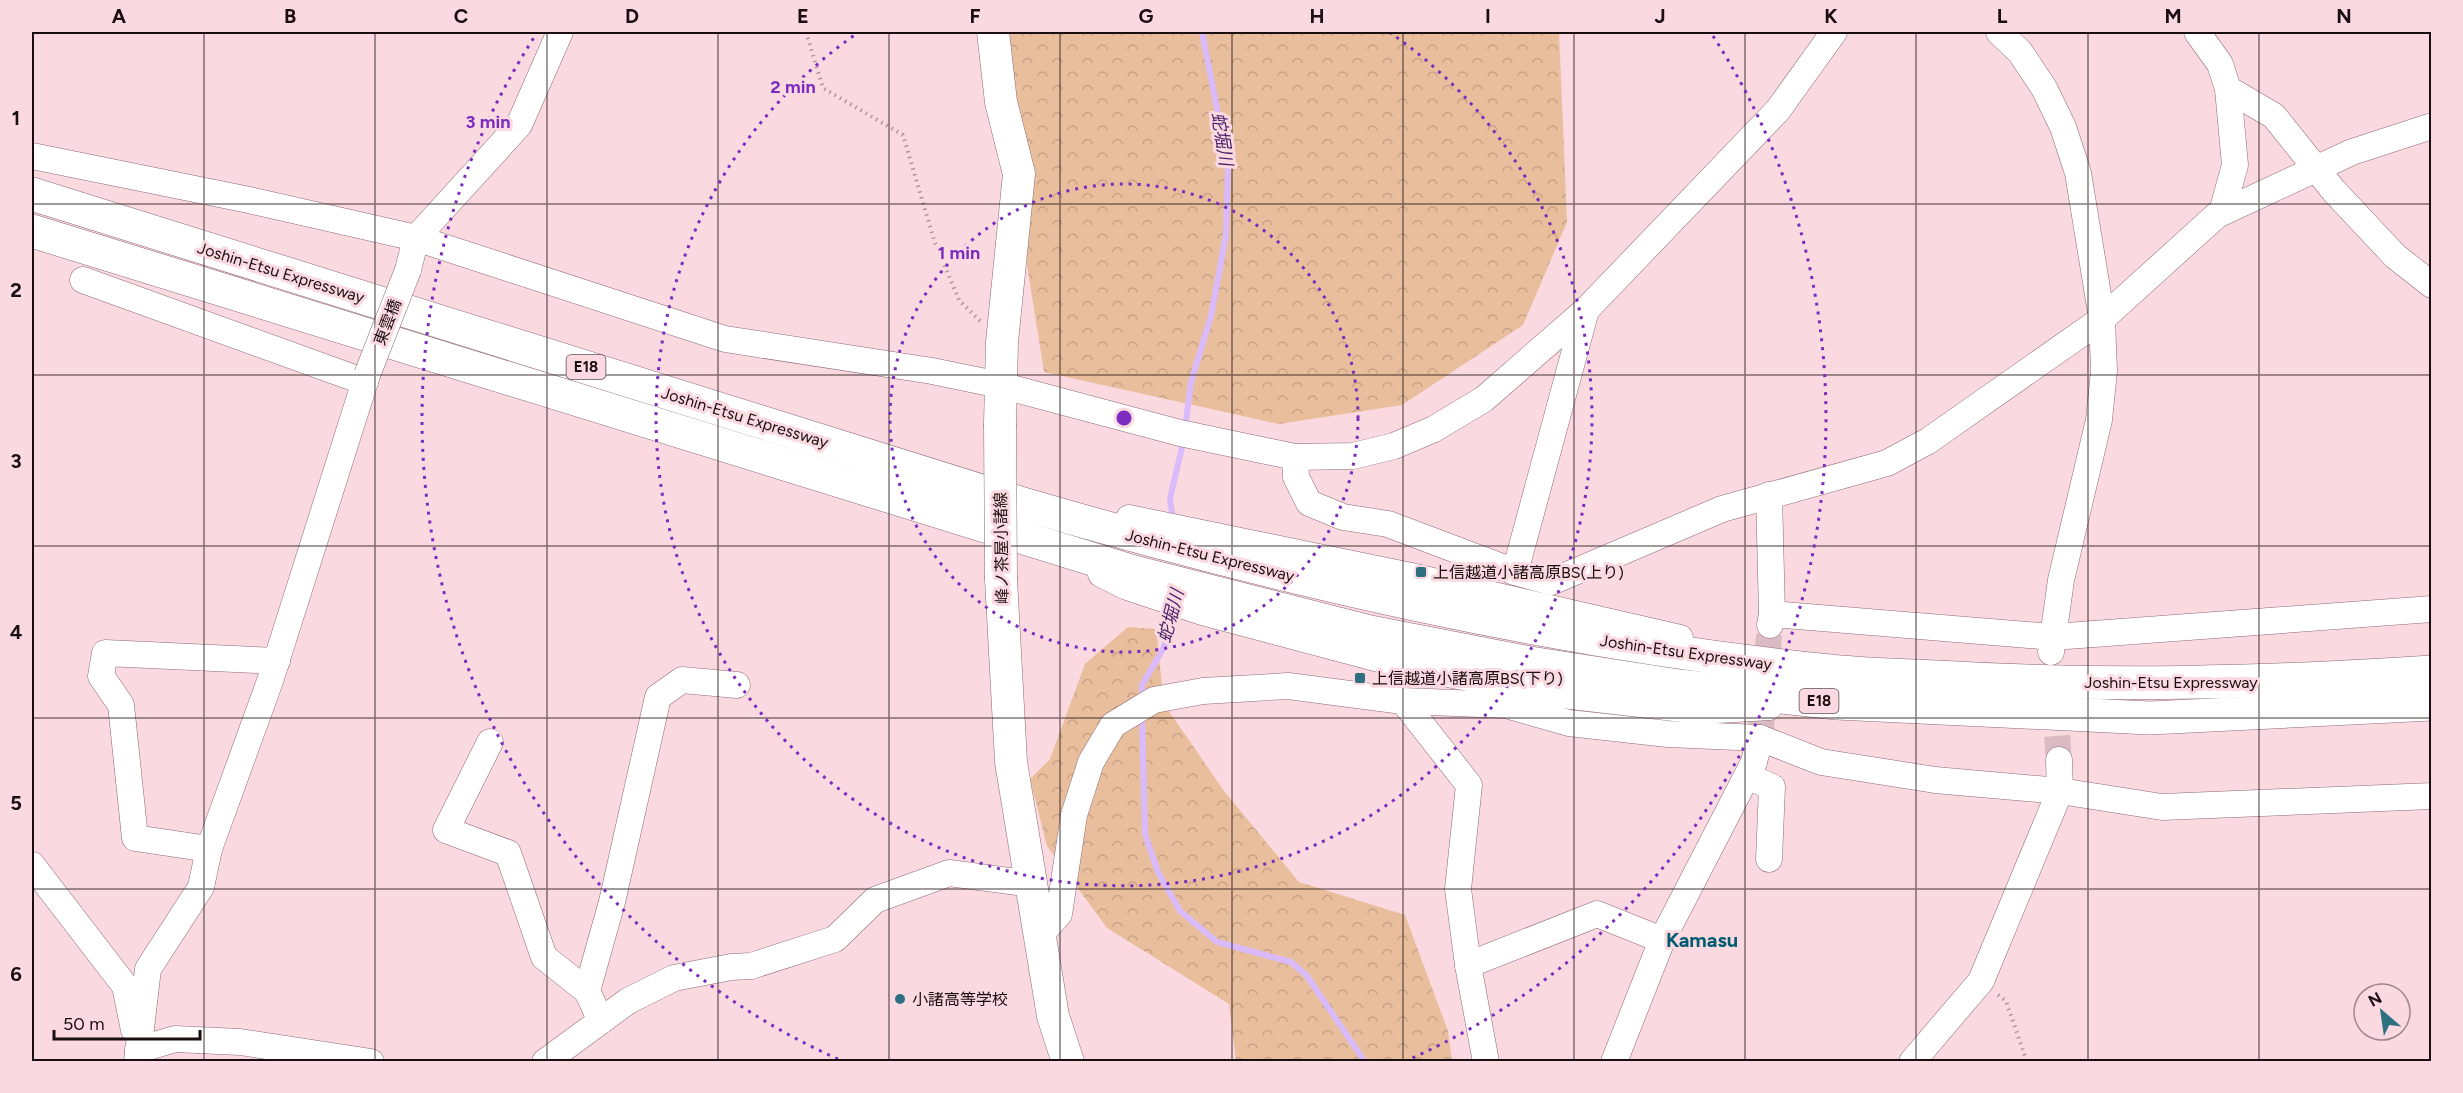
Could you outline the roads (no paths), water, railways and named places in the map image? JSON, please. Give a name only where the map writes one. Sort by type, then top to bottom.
[{"type":"highway","name":"Joshin-Etsu Expressway","points":[[32,194],[878,458],[1221,549],[1373,596],[1533,628],[1672,652],[1833,671],[1990,680],[2150,685],[2296,681],[2432,672]]},
{"type":"highway","name":"Joshin-Etsu Expressway","points":[[32,231],[1024,538],[1130,579],[1209,603],[1530,663],[1679,686],[1837,703],[2150,718],[2432,705]]},
{"type":"main road","name":"峰ノ茶屋小諸線","points":[[993,32],[1001,102],[1019,174],[1002,342],[1000,385],[1001,579],[1011,762],[1053,1016],[1068,1062]]},
{"type":"street","points":[[416,238],[519,125],[560,32]]},
{"type":"street","points":[[32,156],[249,200],[416,238],[725,339],[932,371],[1000,385],[1180,434],[1295,457],[1353,456],[1394,446],[1434,429],[1484,399],[1586,310],[1778,111],[1834,32]]},
{"type":"street","points":[[1999,32],[2020,52],[2044,88],[2063,126],[2078,173],[2102,318],[2104,370],[2099,420],[2061,580],[2052,645]]},
{"type":"street","points":[[2197,32],[2220,64],[2228,89],[2235,165],[2222,212]]},
{"type":"street","points":[[2228,89],[2274,116],[2314,169],[2395,256],[2432,285]]},
{"type":"street","points":[[1295,457],[1296,477],[1309,502],[1343,517],[1388,524],[1515,572],[1551,582],[1722,509],[1887,462],[1928,441],[2102,318],[2222,212],[2352,152],[2432,126]]},
{"type":"street","name":"東雲橋","points":[[135,1058],[148,969],[201,887],[209,849],[277,662],[366,378],[408,270],[416,238]]},
{"type":"street","points":[[83,280],[366,378]]},
{"type":"street","points":[[1515,572],[1586,310]]},
{"type":"street","points":[[1769,495],[1771,619],[2052,645],[2432,609]]},
{"type":"street","points":[[209,849],[135,838],[122,705],[101,676],[105,653],[277,662]]},
{"type":"street","points":[[586,991],[612,902],[658,697],[682,680],[736,684]]},
{"type":"street","points":[[1039,937],[1059,914],[1074,814],[1091,762],[1113,725],[1154,700],[1203,691],[1288,686],[1403,701],[1506,705],[1569,723],[1668,734],[1760,738],[1821,762],[1935,780],[2060,791],[2162,807],[2432,796]]},
{"type":"street","points":[[1403,701],[1469,785],[1458,889],[1468,965],[1486,1062]]},
{"type":"street","points":[[1620,1058],[1662,940],[1754,762],[1760,738]]},
{"type":"street","points":[[490,742],[446,830],[508,853],[544,957],[586,991],[601,1021]]},
{"type":"street","points":[[1912,1062],[1981,981],[2060,791],[2059,760]]},
{"type":"street","points":[[1747,776],[1772,787],[1769,859]]},
{"type":"street","points":[[32,865],[125,986],[135,1058],[175,1039],[240,1042],[371,1062]]},
{"type":"street","points":[[545,1062],[628,1001],[674,978],[730,967],[751,966],[835,939],[875,900],[949,873],[1032,884]]},
{"type":"street","points":[[1468,965],[1597,914],[1662,940]]},
{"type":"waterway","name":"蛇堀川","points":[[1185,429],[1191,382],[1211,316],[1226,235],[1228,165],[1202,32]]},
{"type":"waterway","name":"蛇堀川","points":[[1173,520],[1170,498],[1184,439]]},
{"type":"waterway","name":"蛇堀川","points":[[1142,700],[1142,685],[1163,649],[1176,610]]},
{"type":"waterway","name":"蛇堀川","points":[[1142,716],[1145,834],[1158,872],[1180,911],[1217,942],[1291,962],[1307,976],[1365,1062]]},
{"type":"tunnel","points":[[1760,738],[1770,625]]},
{"type":"tunnel","points":[[2054,697],[2059,760]]},
{"type":"place","name":"上信越道小諸高原BS(上り)","points":[[1421,572]]},
{"type":"place","name":"上信越道小諸高原BS(下り)","points":[[1360,678]]},
{"type":"place","name":"小諸高等学校","points":[[900,999]]},
{"type":"district","name":"Kamasu","points":[[1702,940]]}]
